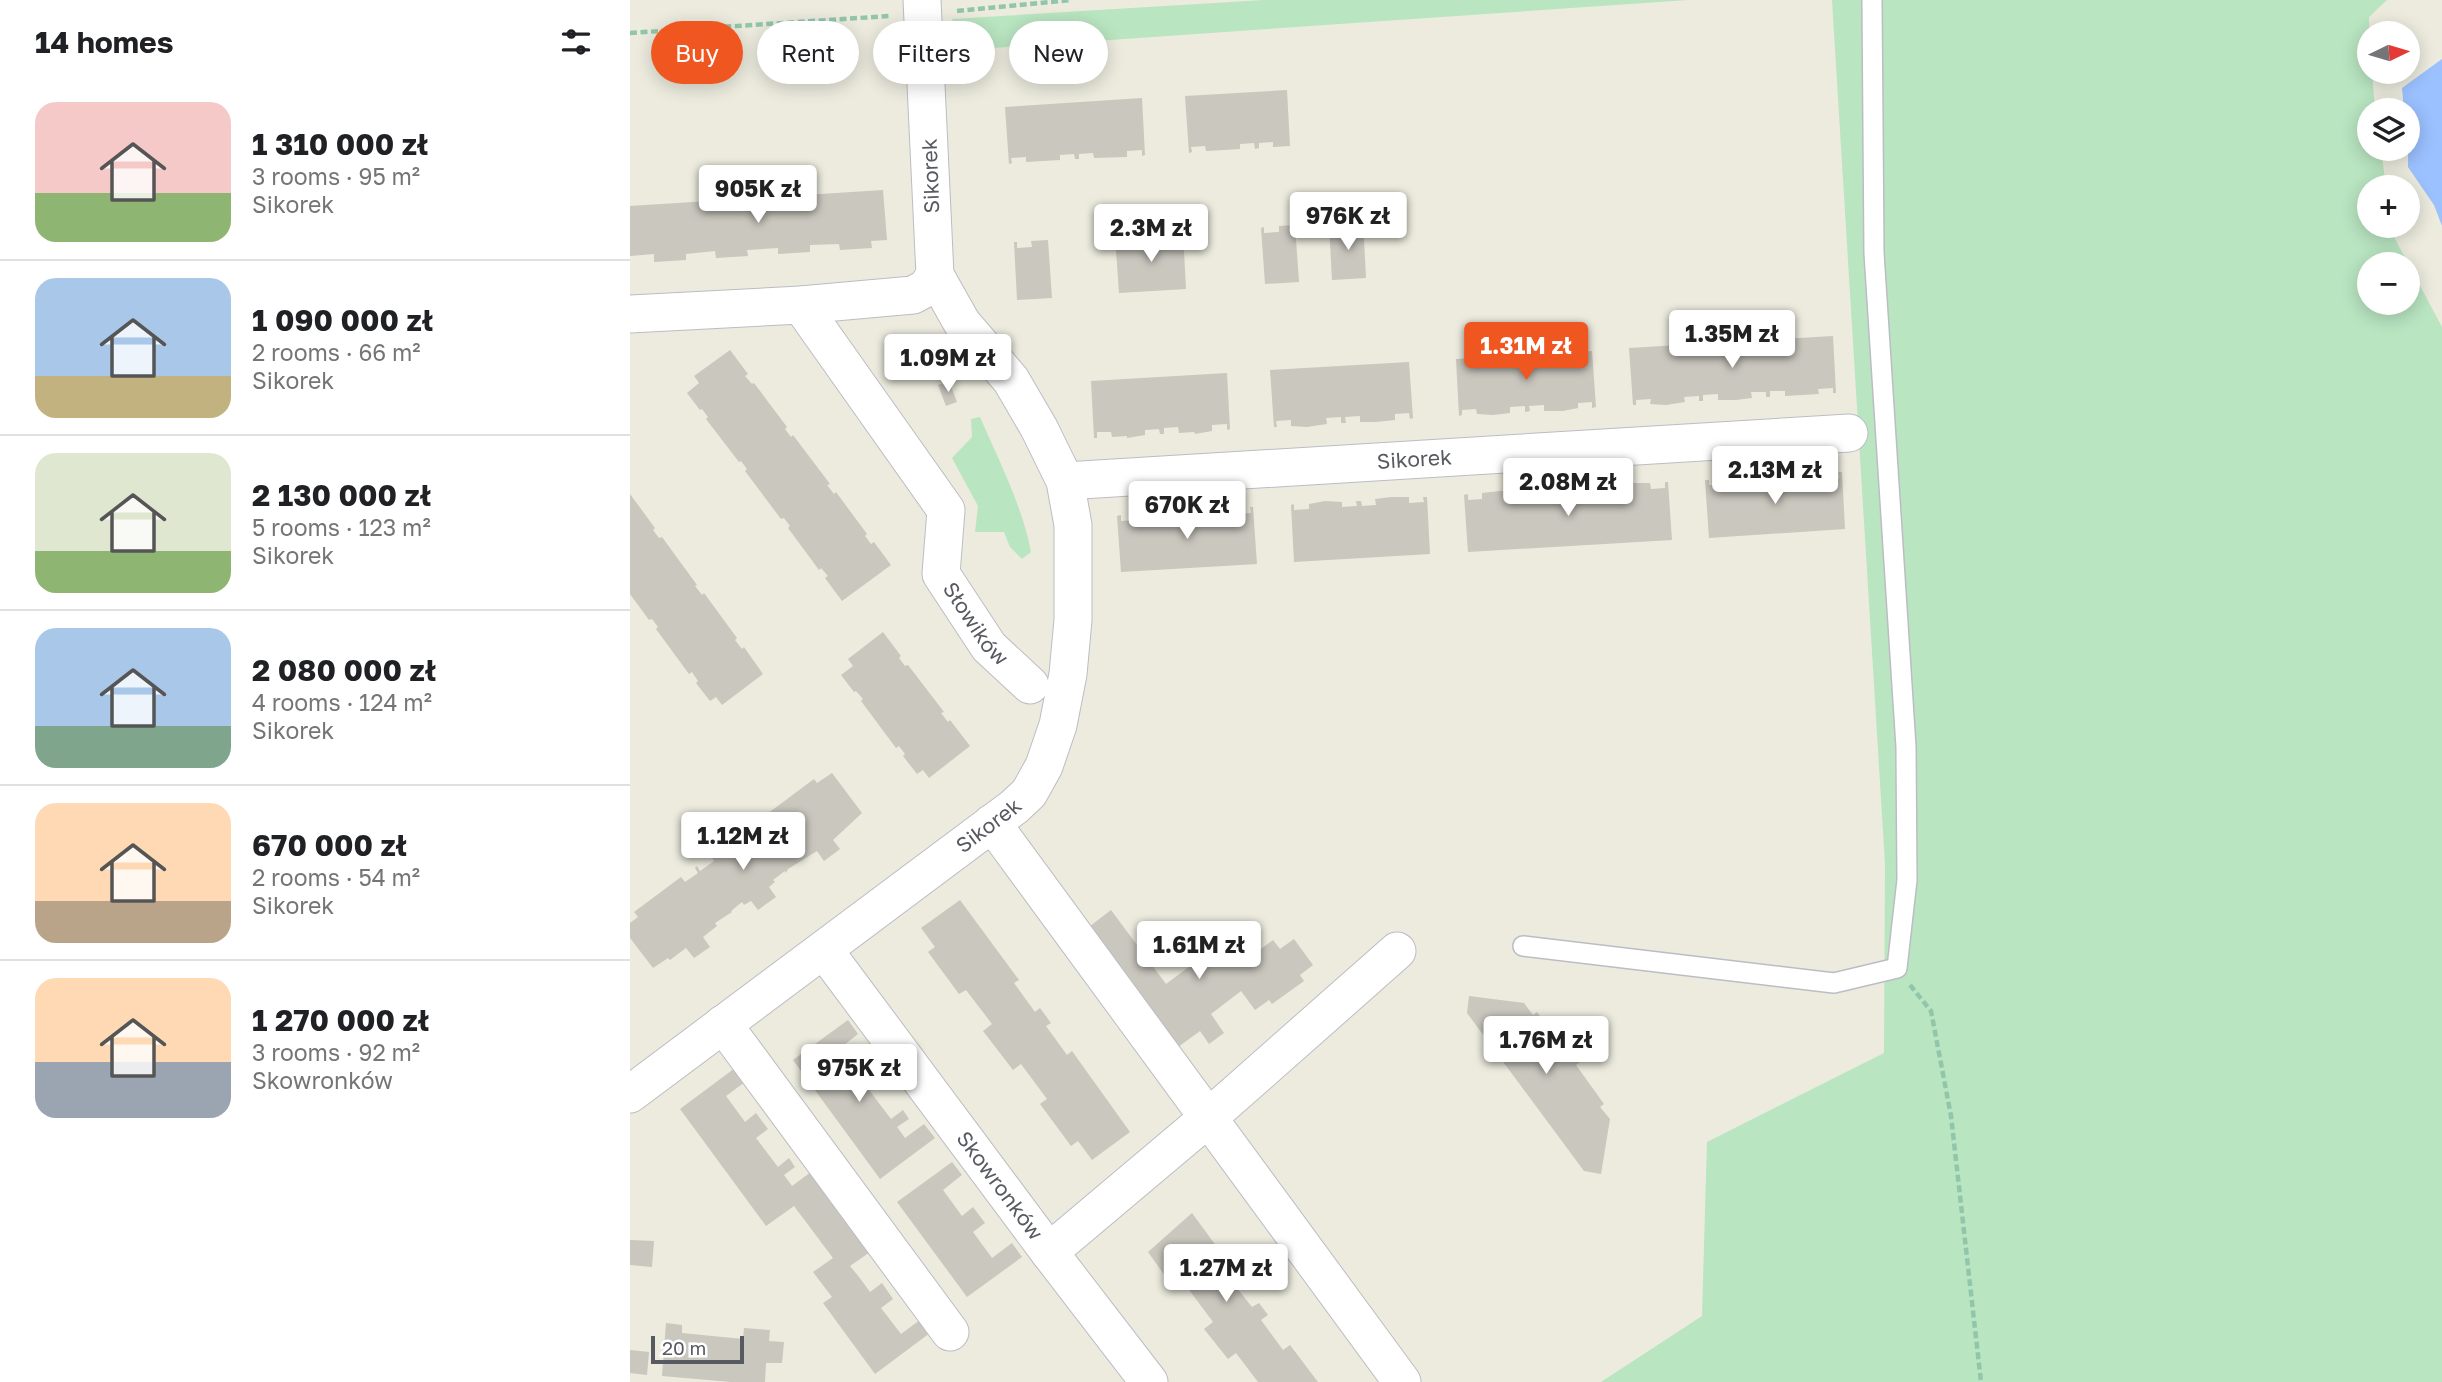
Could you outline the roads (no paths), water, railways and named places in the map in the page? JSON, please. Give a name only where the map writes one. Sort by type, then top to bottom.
[{"type":"street","name":"Sikorek","points":[[630,1094],[1029,793],[1044,766],[1058,724],[1068,674],[1073,620],[1073,525],[1065,481],[1011,380],[962,323],[936,275],[923,7]]},
{"type":"street","points":[[630,314],[801,305],[913,295],[926,288],[936,275]]},
{"type":"street","name":"Słowików","points":[[801,305],[946,510],[941,574],[989,647],[1030,685]]},
{"type":"street","name":"Sikorek","points":[[1065,481],[1849,433]]},
{"type":"street","points":[[992,823],[1402,1382]]},
{"type":"street","name":"Skowronków","points":[[824,950],[1149,1382]]},
{"type":"street","name":"Skowronków","points":[[1049,1252],[1075,1233],[1208,1118],[1397,951]]},
{"type":"street","points":[[723,1024],[950,1332]]},
{"type":"lane","points":[[1523,946],[1834,983],[1897,968],[1907,880],[1906,747],[1874,253],[1872,0]]},
{"type":"water","points":[[2442,59],[2442,226],[2434,205],[2420,185],[2420,175],[2413,175],[2408,167],[2408,161],[2420,161],[2420,98],[2403,98],[2402,88],[2408,84],[2420,84],[2420,75]]}]
